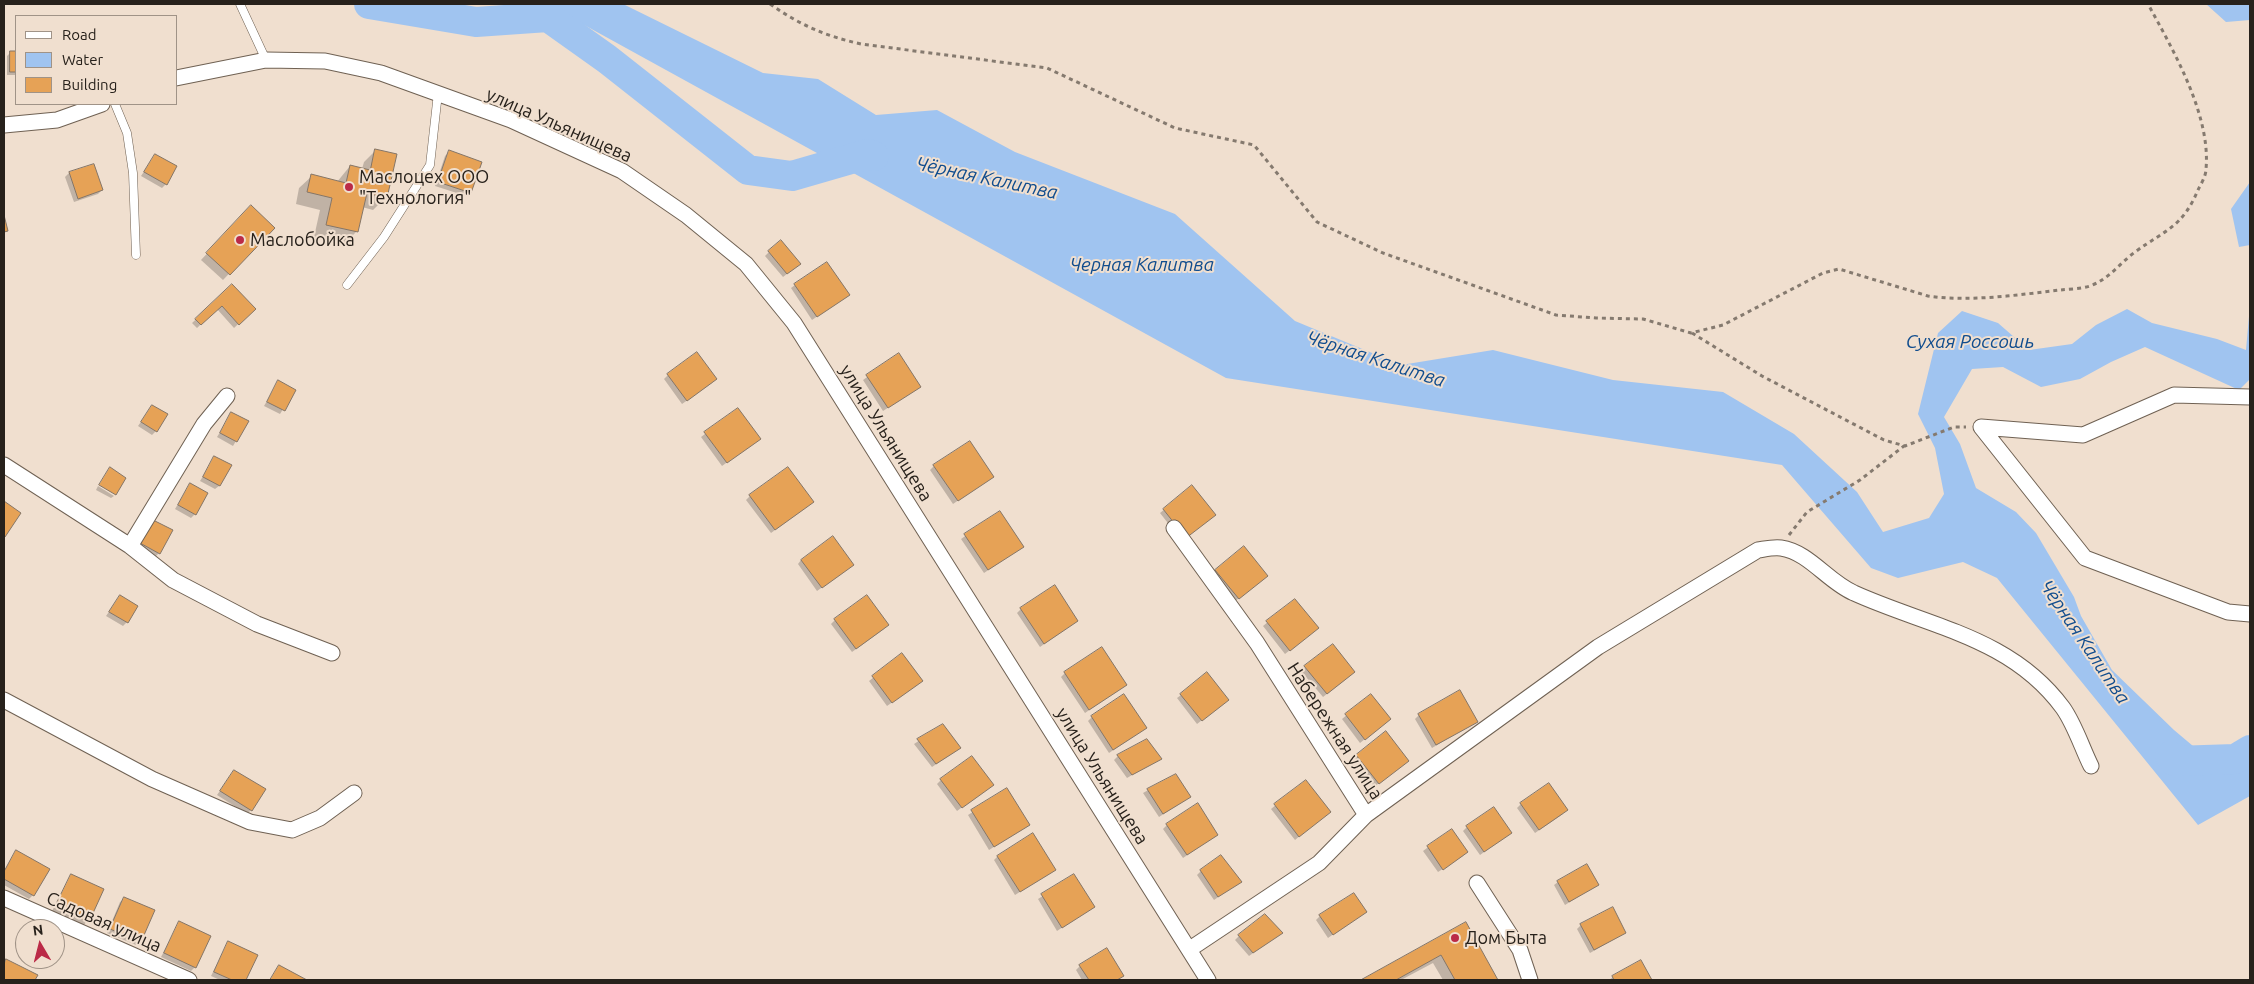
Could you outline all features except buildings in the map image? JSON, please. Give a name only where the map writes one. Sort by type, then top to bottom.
[{"type":"street","name":"улица Ульянищева","points":[[178,78],[266,60],[325,61],[381,73],[511,120],[622,171],[686,215],[746,264],[794,322],[1208,980]]},
{"type":"street","points":[[4,125],[57,120],[99,105]]},
{"type":"street","points":[[2250,397],[2174,395],[2083,434],[1981,427],[2085,558],[2228,612],[2250,614]]},
{"type":"street","points":[[130,546],[204,424],[227,396]]},
{"type":"street","points":[[5,468],[130,546],[172,580],[257,624],[332,653]]},
{"type":"street","name":"Набережная улица","points":[[1174,528],[1257,643],[1366,815],[1505,717],[1598,647],[1758,550],[1779,548]]},
{"type":"street","points":[[1779,548],[1797,553],[1826,576],[1852,593],[1984,643],[2021,664],[2064,709],[2091,766]]},
{"type":"street","points":[[4,700],[152,779],[250,822],[292,830],[320,818],[354,792]]},
{"type":"street","points":[[1190,949],[1319,863],[1366,815]]},
{"type":"street","points":[[1478,883],[1520,950],[1530,980]]},
{"type":"street","name":"Садовая улица","points":[[4,898],[189,980]]},
{"type":"lane","points":[[240,4],[266,60]]},
{"type":"lane","points":[[347,285],[384,237],[430,165],[438,93]]},
{"type":"lane","points":[[115,105],[127,133],[133,173],[136,255]]},
{"type":"path","points":[[770,4],[795,22],[842,40],[1047,68],[1176,128],[1254,144],[1317,222],[1382,253],[1556,315],[1596,318],[1643,318],[1691,333],[1762,376],[1884,440],[1905,446]]},
{"type":"path","points":[[1691,333],[1723,325],[1823,273],[1840,269],[1919,293],[1943,298],[2025,294],[2089,286],[2115,272],[2134,253],[2171,230],[2191,207],[2206,172],[2207,144],[2196,108],[2173,50],[2148,4]]},
{"type":"path","points":[[1779,548],[1808,512],[1860,480],[1905,446],[1926,440],[1954,427]]},
{"type":"water","name":"Черная Калитва","points":[[546,4],[623,4],[763,73],[818,79],[876,115],[937,110],[1015,152],[1175,214],[1295,321],[1401,365],[1493,350],[1613,380],[1723,392],[1794,434],[1857,492],[1883,532],[1929,518],[1944,494],[1935,448],[1918,414],[1938,333],[1962,311],[1998,323],[2029,350],[2072,344],[2096,325],[2127,309],[2152,323],[2217,339],[2246,350],[2250,305],[2250,379],[2239,390],[2145,347],[2111,362],[2080,379],[2041,387],[2003,367],[1972,369],[1944,417],[1960,444],[1976,488],[2016,512],[2036,533],[2074,597],[2081,616],[2112,670],[2174,730],[2212,762],[2250,751],[2250,796],[2198,825],[1997,578],[1963,562],[1898,578],[1871,568],[1782,465],[1226,378]]},
{"type":"water","points":[[2206,4],[2250,4],[2250,20],[2226,22]]},
{"type":"water","points":[[2250,182],[2250,245],[2239,247],[2231,209]]},
{"type":"waterway","name":"Чёрная Калитва","points":[[369,4],[476,22],[548,17],[607,59],[748,170],[792,176],[868,154],[874,156]]},
{"type":"waterway","name":"Чёрная Калитва","points":[[2170,756],[2174,761],[2235,759],[2250,750]]},
{"type":"place","name":"Маслоцех ООО \"Технология\"","points":[[349,187]]},
{"type":"place","name":"Маслобойка","points":[[240,240]]},
{"type":"place","name":"Дом Быта","points":[[1455,938]]},
{"type":"water label","name":"Сухая Россошь","points":[[1970,342]]}]
